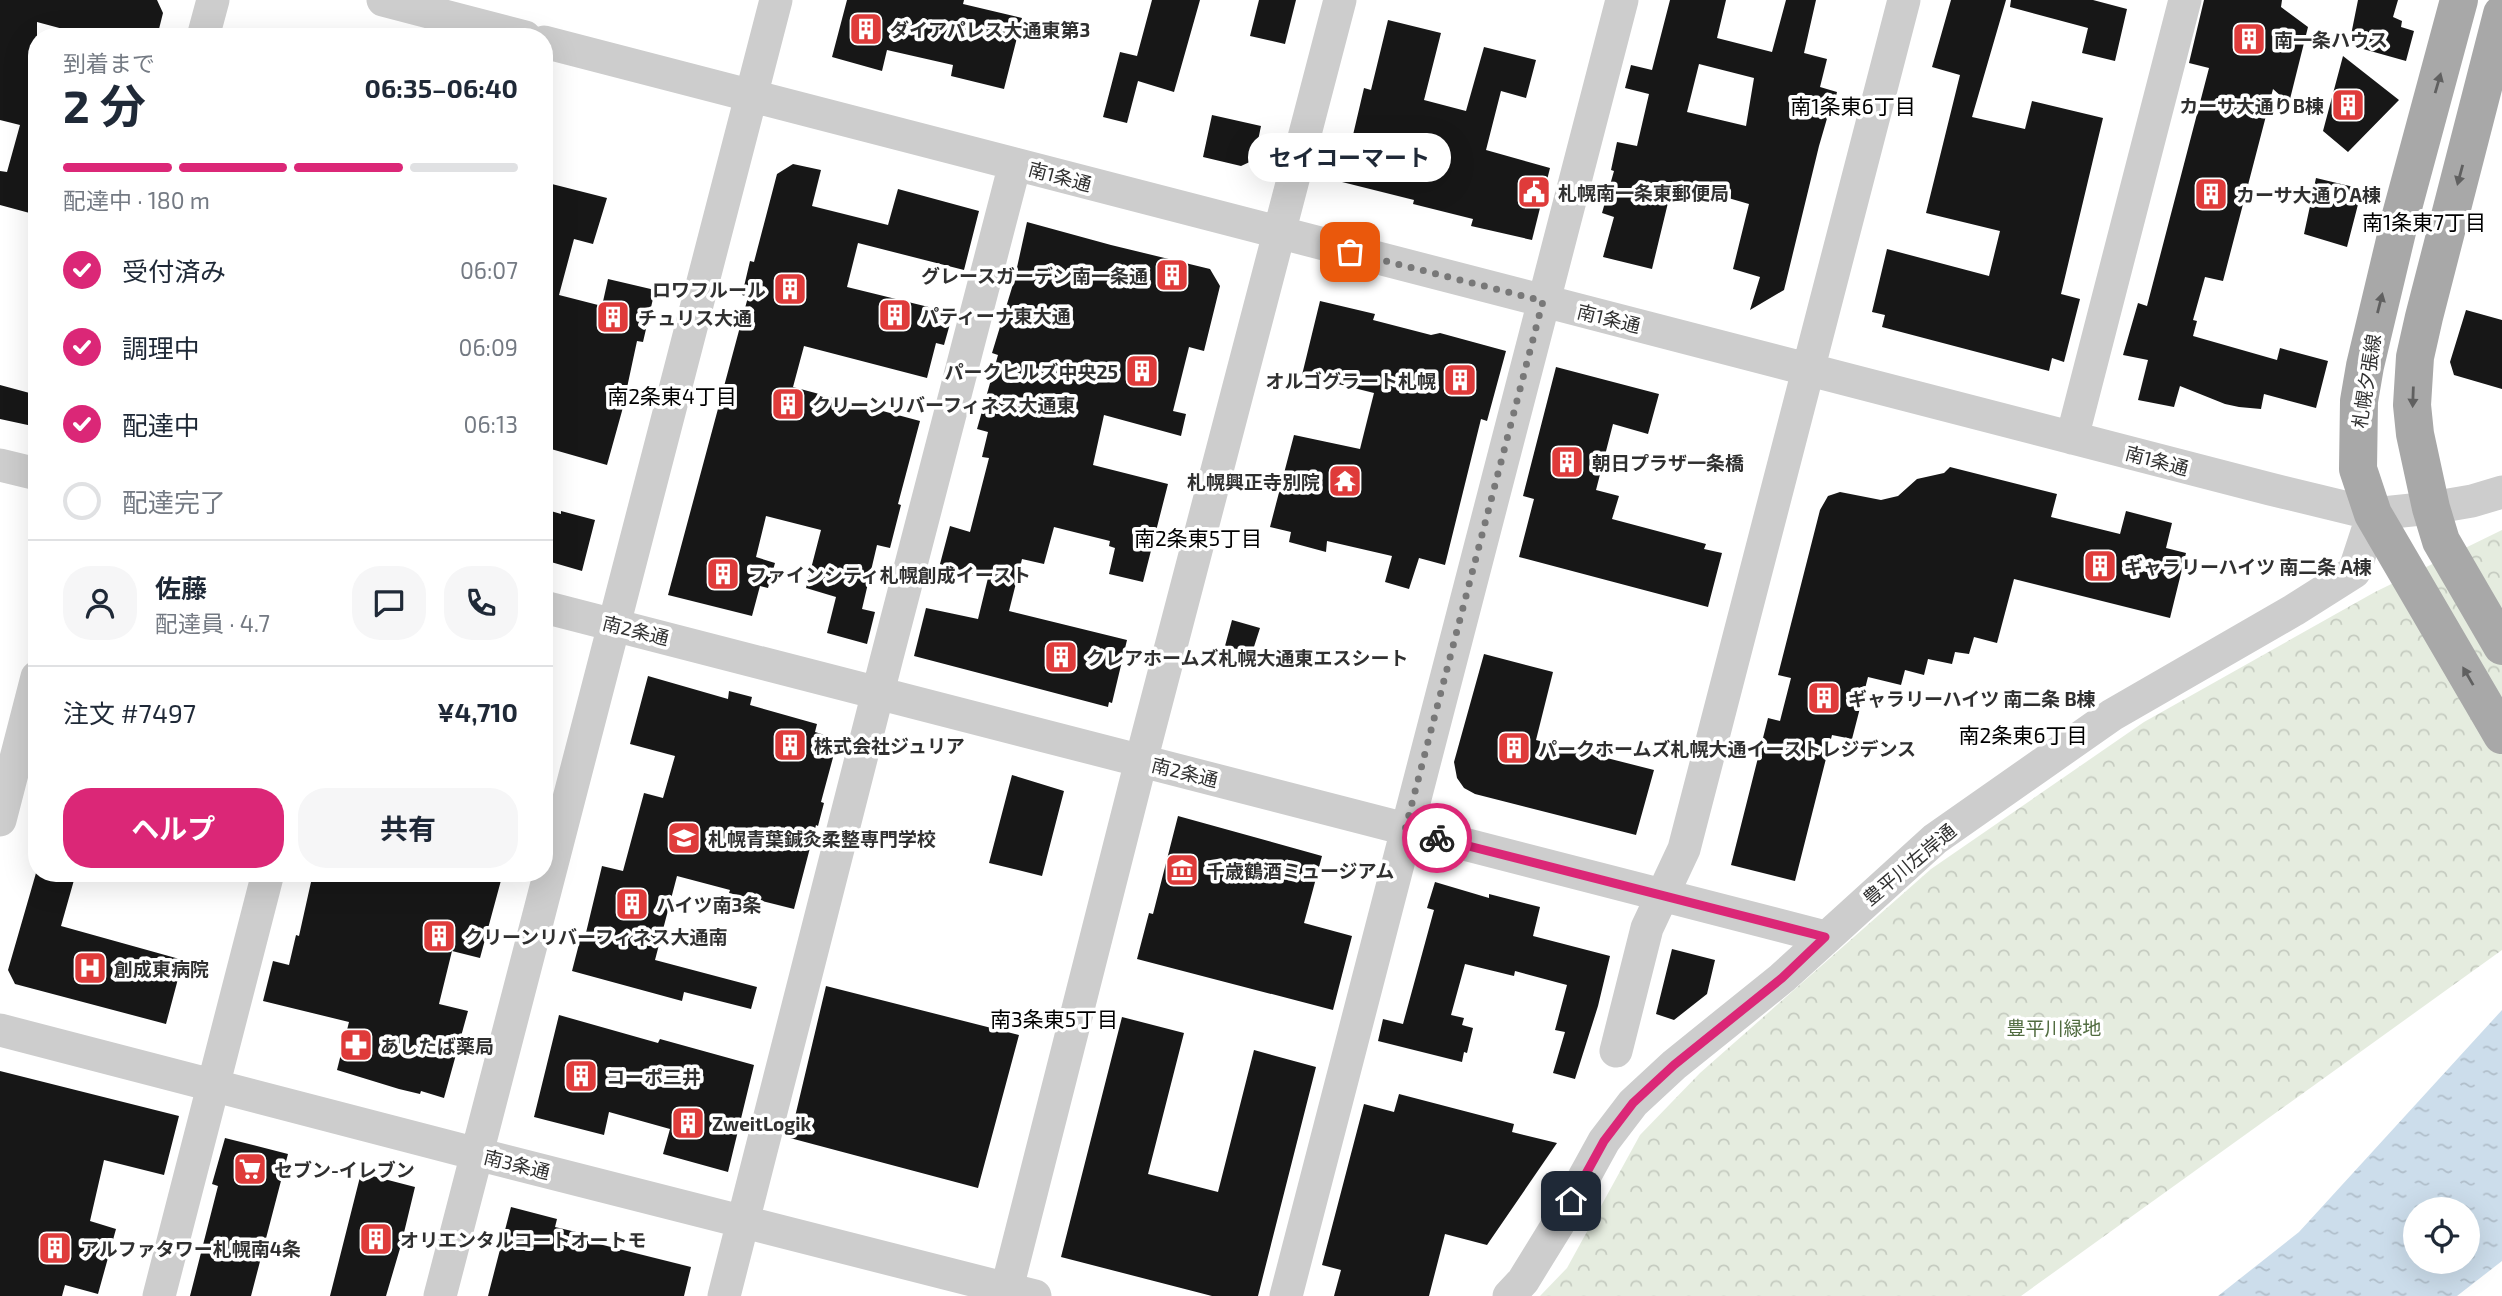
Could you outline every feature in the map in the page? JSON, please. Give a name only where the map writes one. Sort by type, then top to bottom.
[{"type":"main road","name":"札幌夕張線","points":[[2459,0],[2401,215],[2365,366],[2358,421],[2358,469],[2373,514],[2502,735]]},
{"type":"main road","points":[[2502,14],[2415,357],[2412,405],[2415,434],[2441,541],[2502,646]]},
{"type":"street","points":[[205,28],[213,0]]},
{"type":"street","points":[[383,0],[489,21]]},
{"type":"street","points":[[553,861],[776,0]]},
{"type":"street","points":[[1015,1294],[1141,761],[1340,0]]},
{"type":"street","points":[[1286,1296],[1622,0]]},
{"type":"street","points":[[1616,1051],[1647,929],[1684,849],[1904,0]]},
{"type":"street","points":[[2072,438],[2185,0]]},
{"type":"street","name":"南1条通","points":[[553,44],[2373,514],[2431,508]]},
{"type":"street","points":[[724,1296],[1015,164]]},
{"type":"street","points":[[0,465],[28,472]]},
{"type":"street","points":[[2431,508],[2472,501],[2502,492]]},
{"type":"street","name":"豊平川左岸通","points":[[1509,1296],[1522,1281],[1560,1221],[1604,1141],[1633,1103],[1674,1065],[1782,978],[1935,839],[2112,715],[2294,610],[2354,572],[2373,514]]},
{"type":"street","name":"南2条通","points":[[553,609],[1825,937]]},
{"type":"street","points":[[0,820],[28,712]]},
{"type":"street","points":[[159,1296],[266,882]]},
{"type":"street","points":[[440,1296],[547,882]]},
{"type":"street","name":"南3条通","points":[[0,1030],[1015,1294]]},
{"type":"green space","name":"豊平川緑地","points":[[2502,530],[2502,950],[2021,1296],[1540,1296],[1567,1268],[1640,1135],[1700,1073],[1931,869],[2144,722],[2375,592]]},
{"type":"water","points":[[2502,1010],[2502,1261],[2457,1296],[2218,1296],[2299,1232]]},
{"type":"building","points":[[0,0],[157,0],[163,13],[159,28],[59,28],[37,22],[37,28],[28,28],[28,213],[0,205],[0,171],[7,172],[20,125],[0,120]]},
{"type":"building","points":[[847,0],[964,0],[963,4],[1022,18],[1004,89],[951,76],[953,65],[887,50],[882,71],[832,57]]},
{"type":"building","points":[[1152,0],[1200,0],[1174,92],[1138,81],[1127,123],[1103,117],[1120,52],[1137,56]]},
{"type":"building","points":[[1259,0],[1296,0],[1285,44],[1250,36]]},
{"type":"building","points":[[1670,0],[1726,0],[1717,38],[1772,52],[1786,0],[1816,0],[1804,53],[1827,59],[1820,87],[1837,92],[1819,146],[1784,290],[1750,310],[1760,277],[1733,269],[1749,204],[1673,182],[1652,269],[1603,257],[1614,217],[1602,213],[1614,171],[1611,170],[1617,142],[1637,146],[1649,94],[1625,88],[1631,65],[1652,70]],"holes":[[[1699,64],[1754,78],[1746,126],[1687,112]]]},
{"type":"building","points":[[1951,0],[2006,0],[1972,117],[2025,129],[2032,101],[2103,118],[2061,294],[2080,299],[2064,362],[2052,358],[2049,371],[1882,327],[1885,315],[1872,312],[1887,249],[1989,276],[2000,231],[1926,213],[1960,75],[1932,67]]},
{"type":"building","points":[[2011,0],[2093,0],[2127,9],[2115,61],[2082,53],[2088,28],[2010,7]]},
{"type":"building","points":[[2204,0],[2282,0],[2281,7],[2308,27],[2289,103],[2273,89],[2223,281],[2205,277],[2193,320],[2197,321],[2193,336],[2277,360],[2280,348],[2328,361],[2316,408],[2264,394],[2261,409],[2239,407],[2180,386],[2174,407],[2138,400],[2148,360],[2123,355],[2138,303],[2147,306],[2209,68],[2189,63]]},
{"type":"building","points":[[2358,0],[2398,0],[2393,17],[2402,21],[2401,27],[2414,31],[2406,61],[2349,45]]},
{"type":"building","points":[[1388,20],[1441,33],[1424,100],[1466,111],[1484,47],[1536,60],[1526,98],[1501,91],[1486,150],[1550,168],[1532,240],[1471,226],[1473,219],[1413,204],[1414,200],[1342,182],[1364,88],[1371,90]]},
{"type":"building","name":"カーサ大通りB棟","points":[[2343,56],[2399,100],[2348,152],[2323,131]]},
{"type":"building","points":[[1212,115],[1261,126],[1254,160],[1241,166],[1203,157]]},
{"type":"building","points":[[793,164],[821,170],[812,206],[888,225],[898,189],[979,211],[964,270],[858,243],[847,287],[953,313],[944,345],[936,343],[927,378],[804,346],[793,387],[920,421],[898,504],[901,505],[890,548],[877,545],[862,609],[875,612],[867,644],[827,633],[836,597],[806,588],[821,530],[766,516],[756,557],[775,563],[768,588],[760,586],[752,616],[668,595],[748,297],[742,295],[750,261],[754,262],[777,174]]},
{"type":"building","points":[[2316,178],[2362,189],[2347,247],[2304,234]]},
{"type":"building","points":[[553,184],[607,198],[593,244],[574,239],[559,295],[602,306],[608,279],[655,290],[643,342],[637,341],[607,465],[553,450]]},
{"type":"building","points":[[1027,222],[1210,269],[1220,286],[1204,351],[1189,347],[1173,411],[1186,414],[1181,436],[1104,415],[1093,465],[1168,484],[1143,582],[1109,574],[1115,548],[1109,546],[1110,541],[1054,527],[1044,564],[1022,559],[1009,611],[1127,640],[1112,703],[1109,702],[1108,707],[914,656],[926,608],[978,619],[988,578],[940,564],[950,526],[970,532],[989,458],[982,457],[988,432],[977,429],[998,355],[992,353],[1014,281]]},
{"type":"building","points":[[1320,301],[1375,314],[1373,320],[1431,335],[1440,333],[1506,351],[1487,421],[1481,419],[1445,565],[1419,558],[1409,589],[1385,582],[1392,556],[1327,541],[1326,552],[1289,542],[1291,532],[1270,527],[1294,435],[1360,449],[1374,393],[1302,375]]},
{"type":"building","points":[[2466,310],[2502,320],[2502,389],[2454,375],[2450,362]]},
{"type":"building","name":"朝日プラザ一条橋","points":[[1556,367],[1659,394],[1648,434],[1613,424],[1596,490],[1619,496],[1612,519],[1706,544],[1704,549],[1722,553],[1708,607],[1519,557],[1534,499],[1523,496]]},
{"type":"building","points":[[0,385],[28,393],[28,425],[0,419]]},
{"type":"building","points":[[1950,467],[2057,494],[2051,517],[2120,534],[2126,511],[2172,523],[2166,548],[2186,553],[2170,618],[2014,579],[1997,643],[1974,637],[1969,654],[1955,652],[1952,664],[1928,659],[1924,675],[1905,670],[1901,685],[1868,677],[1852,739],[1832,735],[1795,881],[1731,865],[1768,718],[1780,721],[1791,678],[1778,675],[1820,510],[1828,496],[1840,492],[1881,500],[1898,496],[1917,479],[1944,473]]},
{"type":"building","points":[[561,511],[595,520],[582,571],[553,563],[553,512],[561,514]]},
{"type":"building","points":[[1232,620],[1260,628],[1252,653],[1225,646]]},
{"type":"building","name":"パークホームズ札幌大通イーストレジデンス","points":[[1484,654],[1553,672],[1536,740],[1654,770],[1636,835],[1475,794],[1464,788],[1457,778],[1454,762]]},
{"type":"building","points":[[648,676],[728,699],[729,691],[752,697],[750,705],[817,724],[815,732],[838,739],[821,802],[824,803],[794,909],[729,893],[730,890],[677,876],[655,960],[757,987],[751,1009],[684,992],[682,1001],[572,971],[580,940],[584,941],[602,866],[623,871],[644,793],[663,798],[675,756],[630,744]]},
{"type":"building","points":[[1012,775],[1064,791],[1042,876],[989,863]]},
{"type":"building","points":[[1178,816],[1322,856],[1304,923],[1352,936],[1333,1010],[1137,959],[1149,913],[1153,914]]},
{"type":"building","points":[[33,882],[73,882],[61,926],[183,960],[166,1024],[15,984],[8,970]]},
{"type":"building","points":[[311,882],[501,882],[480,958],[452,951],[439,1004],[468,1011],[444,1098],[421,1091],[420,1094],[399,1089],[337,1070],[349,1022],[263,1001],[273,961],[289,965],[296,935],[299,936]]},
{"type":"building","points":[[1435,882],[1489,898],[1489,894],[1540,907],[1533,936],[1610,956],[1598,1006],[1575,1079],[1553,1073],[1565,1032],[1555,1030],[1567,985],[1515,971],[1514,976],[1465,964],[1451,1015],[1464,1018],[1462,1025],[1473,1028],[1462,1062],[1378,1041],[1383,1019],[1403,1024],[1434,910],[1427,908]]},
{"type":"building","points":[[1672,949],[1715,960],[1707,994],[1674,1020],[1656,1014]]},
{"type":"building","points":[[826,986],[1019,1035],[978,1188],[790,1138]]},
{"type":"building","points":[[559,1015],[658,1043],[660,1039],[754,1065],[728,1172],[663,1154],[670,1129],[609,1112],[604,1135],[534,1117]]},
{"type":"building","points":[[1122,1017],[1184,1033],[1148,1174],[1218,1192],[1254,1050],[1316,1067],[1258,1296],[1212,1296],[1061,1257]]},
{"type":"building","points":[[0,1071],[179,1116],[164,1175],[104,1160],[90,1221],[116,1229],[98,1294],[65,1285],[62,1296],[0,1296]]},
{"type":"building","points":[[1399,1094],[1514,1124],[1512,1132],[1557,1143],[1487,1245],[1445,1234],[1429,1296],[1334,1296],[1341,1270],[1322,1265],[1364,1104],[1394,1112]]},
{"type":"building","points":[[225,1138],[288,1154],[251,1296],[190,1296],[218,1186],[212,1184]]},
{"type":"building","name":"オリエンタルコートオートモ","points":[[361,1173],[415,1187],[401,1245],[386,1296],[330,1296]]},
{"type":"building","points":[[511,1207],[557,1219],[555,1227],[593,1236],[591,1242],[691,1267],[684,1296],[488,1296]]},
{"type":"way so far","points":[[1350,252],[1543,301],[1405,830],[1437,838]]},
{"type":"place","name":"ダイアパレス大通東第3","points":[[866,29]]},
{"type":"place","name":"南一条ハウス","points":[[2249,39]]},
{"type":"place","name":"カーサ大通りB棟","points":[[2348,105]]},
{"type":"place","name":"札幌南一条東郵便局","points":[[1534,192]]},
{"type":"place","name":"カーサ大通りA棟","points":[[2211,194]]},
{"type":"place","name":"セイコーマート","points":[[1350,252]]},
{"type":"place","name":"グレースガーデン南一条通","points":[[1172,275]]},
{"type":"place","name":"ロワフルール","points":[[790,289]]},
{"type":"place","name":"パティーナ東大通","points":[[895,315]]},
{"type":"place","name":"チュリス大通","points":[[613,317]]},
{"type":"place","name":"パークヒルズ中央25","points":[[1142,371]]},
{"type":"place","name":"オルゴグラート札幌","points":[[1460,380]]},
{"type":"place","name":"クリーンリバーフィネス大通東","points":[[788,404]]},
{"type":"place","name":"朝日プラザ一条橋","points":[[1567,462]]},
{"type":"place","name":"札幌興正寺別院","points":[[1345,481]]},
{"type":"place","name":"ギャラリーハイツ 南二条 A棟","points":[[2100,566]]},
{"type":"place","name":"ファインシティ札幌創成イースト","points":[[723,574]]},
{"type":"place","name":"クレアホームズ札幌大通東エスシート","points":[[1061,657]]},
{"type":"place","name":"ギャラリーハイツ 南二条 B棟","points":[[1824,698]]},
{"type":"place","name":"株式会社ジュリア","points":[[790,745]]},
{"type":"place","name":"パークホームズ札幌大通イーストレジデンス","points":[[1514,748]]},
{"type":"place","name":"札幌青葉鍼灸柔整専門学校","points":[[684,838]]},
{"type":"place","name":"千歳鶴酒ミュージアム","points":[[1182,870]]},
{"type":"place","name":"ハイツ南3条","points":[[632,904]]},
{"type":"place","name":"クリーンリバーフィネス大通南","points":[[439,936]]},
{"type":"place","name":"創成東病院","points":[[90,968]]},
{"type":"place","name":"あしたば薬局","points":[[356,1045]]},
{"type":"place","name":"コーポ三井","points":[[581,1076]]},
{"type":"place","name":"ZweitLogik","points":[[688,1123]]},
{"type":"place","name":"セブン-イレブン","points":[[250,1169]]},
{"type":"place","name":"オリエンタルコートオートモ","points":[[376,1239]]},
{"type":"place","name":"アルファタワー札幌南4条","points":[[55,1248]]},
{"type":"district","name":"南1条東6丁目","points":[[1853,105]]},
{"type":"district","name":"南1条東7丁目","points":[[2424,221]]},
{"type":"district","name":"南2条東4丁目","points":[[672,395]]},
{"type":"district","name":"南2条東5丁目","points":[[1198,537]]},
{"type":"district","name":"南2条東6丁目","points":[[2023,734]]},
{"type":"district","name":"南3条東5丁目","points":[[1054,1018]]},
{"type":"route","points":[[1437,838],[1825,937],[1782,978],[1674,1065],[1633,1103],[1604,1141],[1571,1201]]}]
